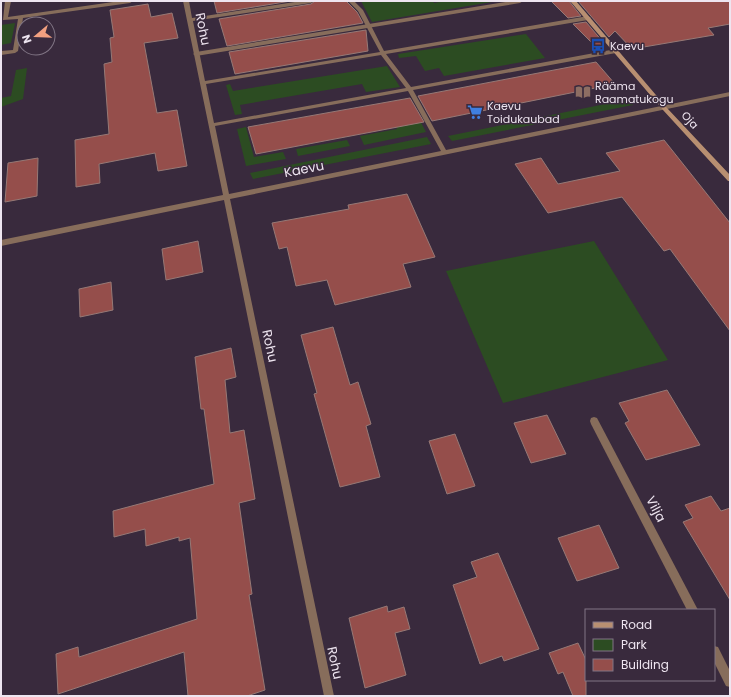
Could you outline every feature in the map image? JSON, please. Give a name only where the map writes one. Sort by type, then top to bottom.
[{"type":"street","points":[[8,1],[5,19],[16,17]]},
{"type":"street","points":[[21,16],[130,1]]},
{"type":"street","name":"Rohu","points":[[186,1],[329,696]]},
{"type":"street","points":[[190,20],[311,1]]},
{"type":"street","points":[[351,1],[360,10],[383,53],[410,89],[444,153]]},
{"type":"street","points":[[196,54],[520,1]]},
{"type":"street","name":"Oja","points":[[573,1],[665,109],[730,179]]},
{"type":"street","points":[[203,83],[588,18]]},
{"type":"street","points":[[1,53],[15,51],[16,45]]},
{"type":"street","points":[[212,125],[616,51]]},
{"type":"street","name":"Kaevu","points":[[1,242],[665,109],[730,94]]},
{"type":"street","name":"Vilja","points":[[594,421],[692,609]]},
{"type":"street","points":[[715,653],[730,682]]},
{"type":"green space","points":[[361,1],[433,1],[434,3],[444,1],[498,1],[372,22]]},
{"type":"green space","points":[[15,23],[11,43],[1,45],[1,25]]},
{"type":"green space","points":[[526,34],[545,58],[444,76],[439,68],[425,71],[416,56],[399,58],[398,54]]},
{"type":"green space","points":[[387,66],[400,87],[366,92],[362,84],[240,105],[242,114],[235,115],[226,85],[230,84],[233,91]]},
{"type":"green space","points":[[27,68],[23,99],[1,107],[1,98],[11,96],[16,70]]},
{"type":"green space","points":[[408,98],[426,132],[364,145],[360,136],[397,129],[385,103]]},
{"type":"green space","points":[[630,99],[633,105],[452,141],[448,136]]},
{"type":"green space","points":[[246,127],[254,157],[283,152],[286,159],[246,166],[237,129]]},
{"type":"green space","points":[[427,137],[431,144],[253,179],[250,173]]},
{"type":"green space","points":[[347,140],[350,146],[298,156],[296,149]]},
{"type":"green space","points":[[594,241],[668,360],[503,403],[446,271]]},
{"type":"building","points":[[214,1],[291,1],[217,13]]},
{"type":"building","points":[[315,1],[346,1],[357,12],[363,23],[227,46],[219,19],[311,4]]},
{"type":"building","points":[[551,1],[569,1],[581,16],[568,18]]},
{"type":"building","points":[[578,1],[730,1],[730,24],[708,28],[714,35],[632,49],[615,31],[609,37]]},
{"type":"building","points":[[148,4],[151,17],[172,13],[178,38],[144,43],[157,113],[177,110],[187,166],[158,171],[155,153],[99,164],[100,183],[76,187],[75,140],[109,134],[104,64],[112,62],[110,38],[114,37],[110,10]]},
{"type":"building","points":[[586,22],[603,42],[597,48],[573,24]]},
{"type":"building","points":[[366,30],[368,51],[235,74],[229,52]]},
{"type":"building","points":[[596,62],[615,84],[432,121],[418,96]]},
{"type":"building","points":[[410,98],[424,122],[256,154],[248,127]]},
{"type":"building","points":[[664,140],[730,223],[730,331],[670,249],[664,251],[622,197],[548,213],[515,164],[541,158],[558,184],[620,171],[606,153]]},
{"type":"building","points":[[38,158],[37,196],[5,202],[8,163]]},
{"type":"building","points":[[407,194],[435,257],[403,264],[411,287],[335,305],[327,280],[296,286],[287,247],[279,249],[272,223],[349,209],[348,205]]},
{"type":"building","points":[[198,241],[203,272],[166,280],[162,249]]},
{"type":"building","points":[[111,282],[113,310],[80,317],[79,289]]},
{"type":"building","points":[[333,327],[350,385],[358,382],[371,424],[366,426],[380,477],[340,487],[314,394],[317,393],[301,335]]},
{"type":"building","points":[[231,348],[236,377],[225,380],[230,433],[244,430],[255,499],[239,503],[252,594],[249,595],[265,690],[247,696],[188,696],[184,652],[58,694],[56,654],[78,647],[79,657],[197,619],[190,538],[179,541],[179,537],[146,546],[145,529],[114,537],[113,511],[214,484],[204,409],[201,409],[195,357]]},
{"type":"building","points":[[667,390],[700,445],[646,460],[625,423],[629,421],[619,403]]},
{"type":"building","points":[[547,415],[566,454],[531,463],[514,423]]},
{"type":"building","points":[[455,434],[475,486],[447,494],[429,441]]},
{"type":"building","points":[[711,496],[721,511],[730,508],[730,600],[683,522],[693,518],[685,505]]},
{"type":"building","points":[[599,525],[619,568],[577,581],[558,538]]},
{"type":"building","points":[[498,553],[539,649],[504,661],[502,656],[480,664],[453,585],[477,577],[471,562]]},
{"type":"building","points":[[387,606],[388,612],[404,607],[410,629],[395,633],[406,675],[365,688],[349,618]]},
{"type":"building","points":[[578,643],[585,658],[586,696],[573,696],[563,672],[558,674],[549,653]]},
{"type":"place","name":"Kaevu","points":[[598,46]]},
{"type":"place","name":"Rääma Raamatukogu","points":[[583,92]]},
{"type":"place","name":"Kaevu Toidukaubad","points":[[475,112]]}]
